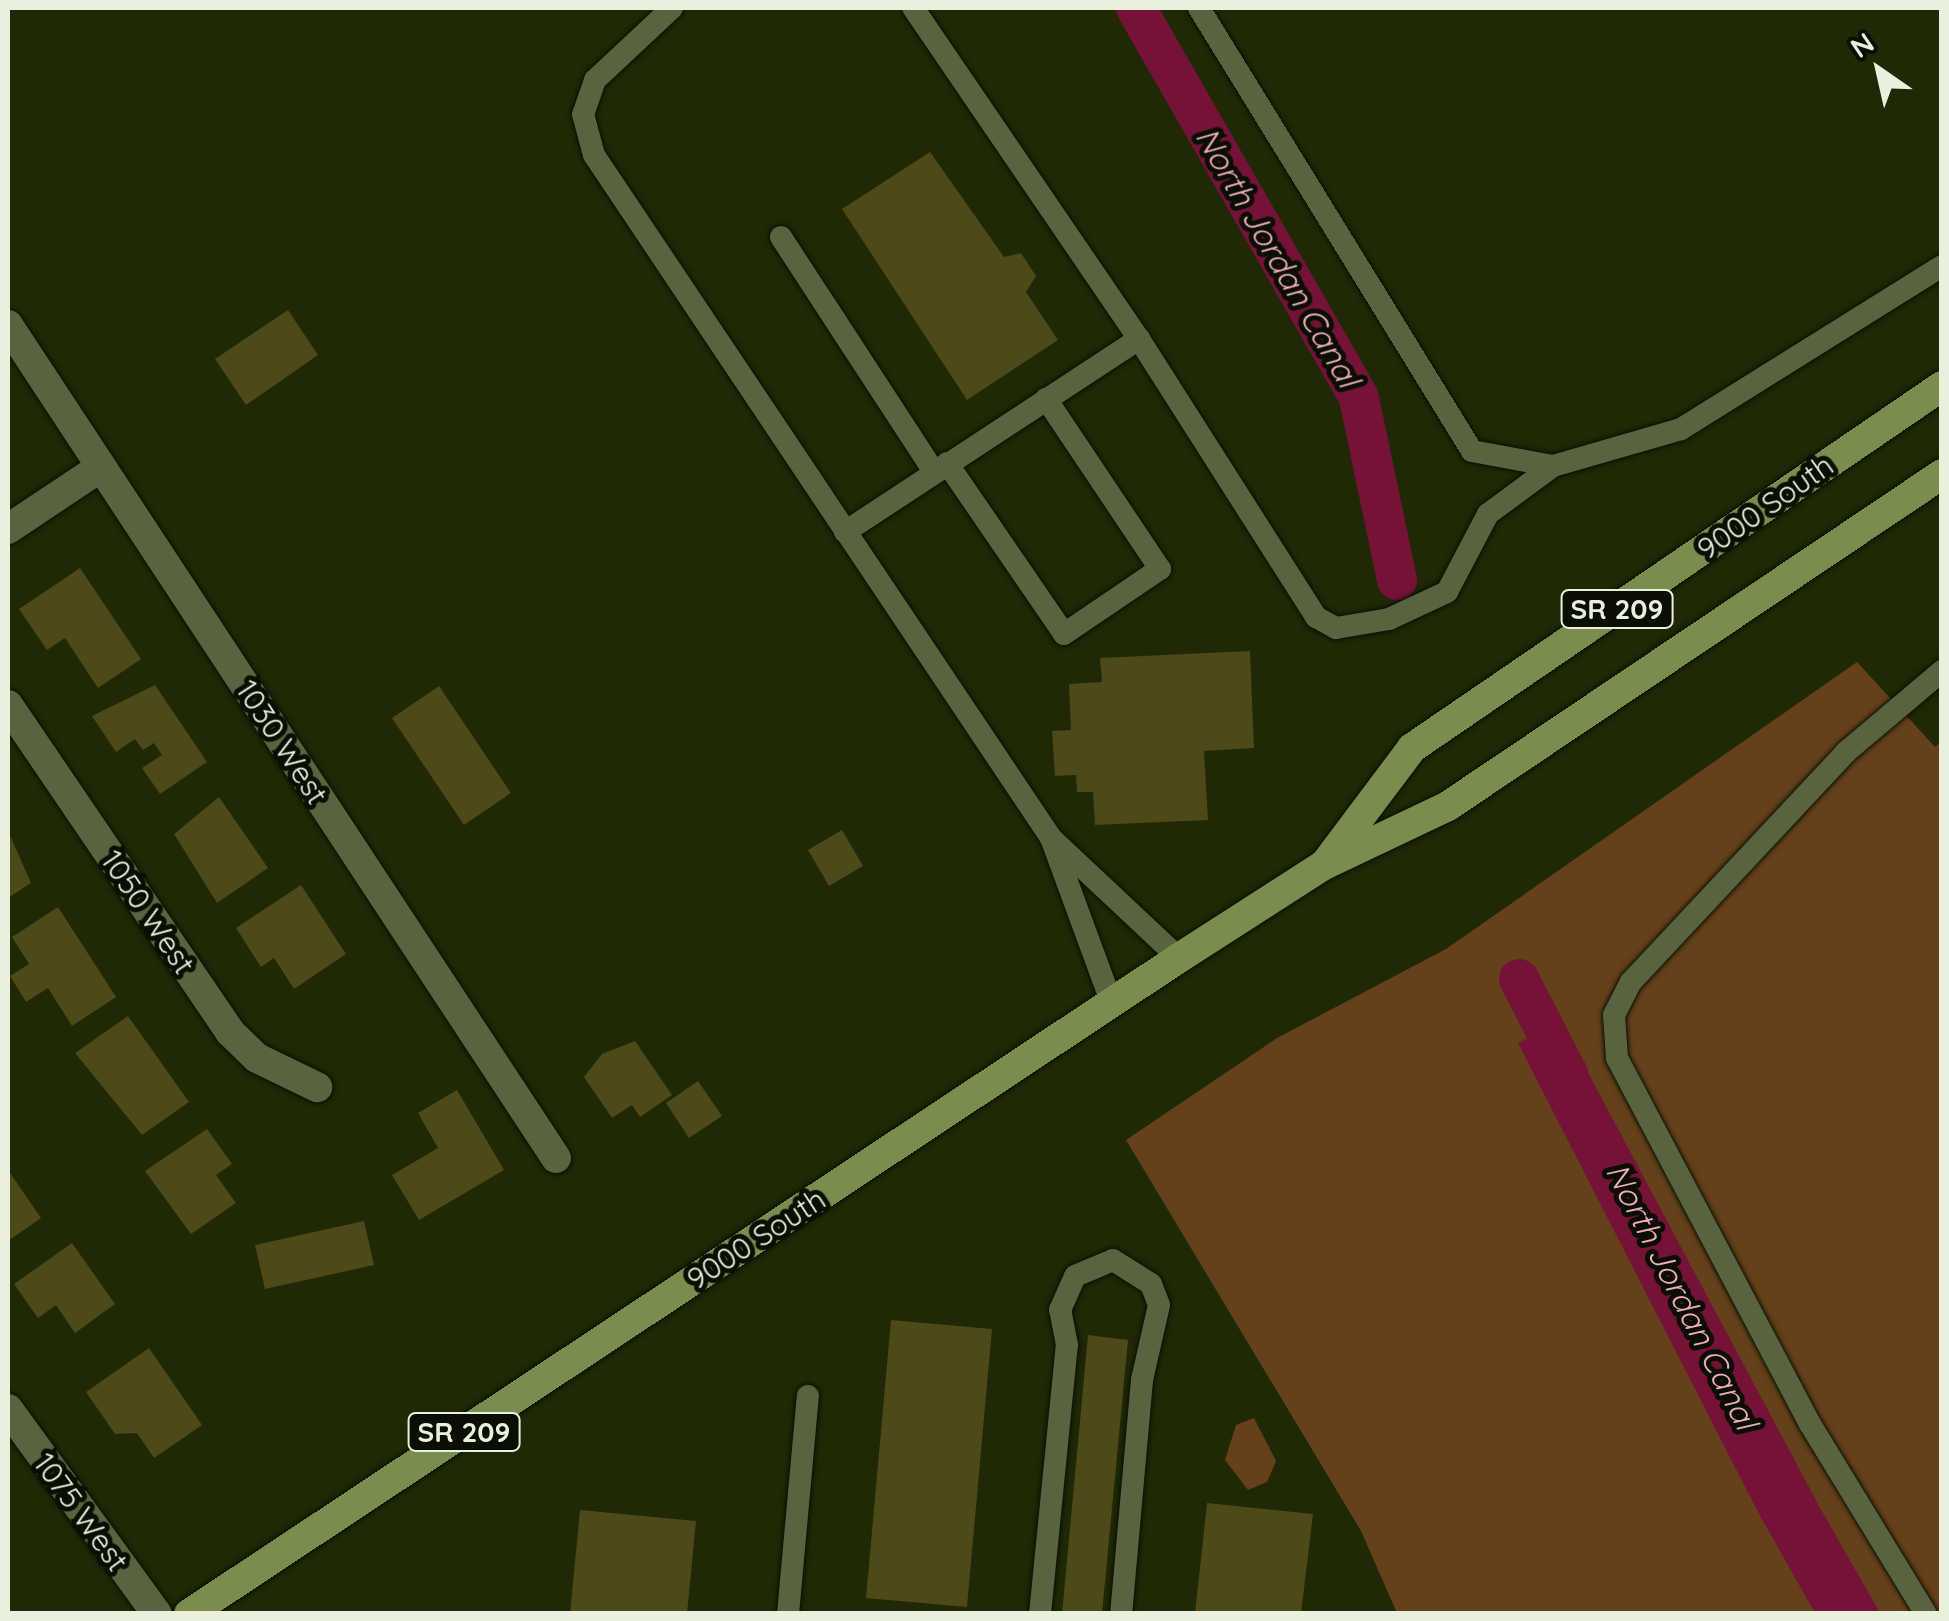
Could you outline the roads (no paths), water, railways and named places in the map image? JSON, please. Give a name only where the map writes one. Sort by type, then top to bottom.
[{"type":"main road","name":"9000 South","points":[[1324,865],[1412,748],[1942,386]]},
{"type":"main road","name":"9000 South","points":[[189,1614],[1179,958],[1324,865],[1448,806],[1942,474]]},
{"type":"street","name":"1030 West","points":[[8,324],[556,1158]]},
{"type":"street","points":[[8,529],[101,467]]},
{"type":"street","name":"1050 West","points":[[8,705],[230,1032],[257,1058],[317,1087]]},
{"type":"street","name":"1075 West","points":[[8,1409],[157,1614]]},
{"type":"lane","points":[[672,8],[596,80],[583,114],[594,155],[1051,838],[1179,958]]},
{"type":"lane","points":[[913,8],[1139,340],[1316,617],[1336,628],[1389,618],[1447,592],[1488,514],[1553,466],[1680,429],[1942,266]]},
{"type":"lane","points":[[1199,8],[1472,451],[1553,466]]},
{"type":"lane","points":[[781,238],[941,468],[1064,634],[1160,569],[1046,399]]},
{"type":"lane","points":[[845,532],[1139,340]]},
{"type":"lane","points":[[1926,1614],[1810,1424],[1616,1058],[1614,1015],[1631,982],[1846,752],[1942,672]]},
{"type":"lane","points":[[1051,838],[1112,1004]]},
{"type":"lane","points":[[1040,1614],[1067,1345],[1060,1310],[1075,1276],[1113,1260],[1151,1284],[1159,1305],[1142,1380],[1121,1614]]},
{"type":"lane","points":[[788,1614],[808,1396]]},
{"type":"water","points":[[1561,1022],[1880,1613],[1815,1613],[1759,1514],[1518,1043]]},
{"type":"waterway","name":"North Jordan Canal","points":[[1136,8],[1359,398],[1397,580]]},
{"type":"waterway","name":"North Jordan Canal","points":[[1519,979],[1569,1076]]}]
